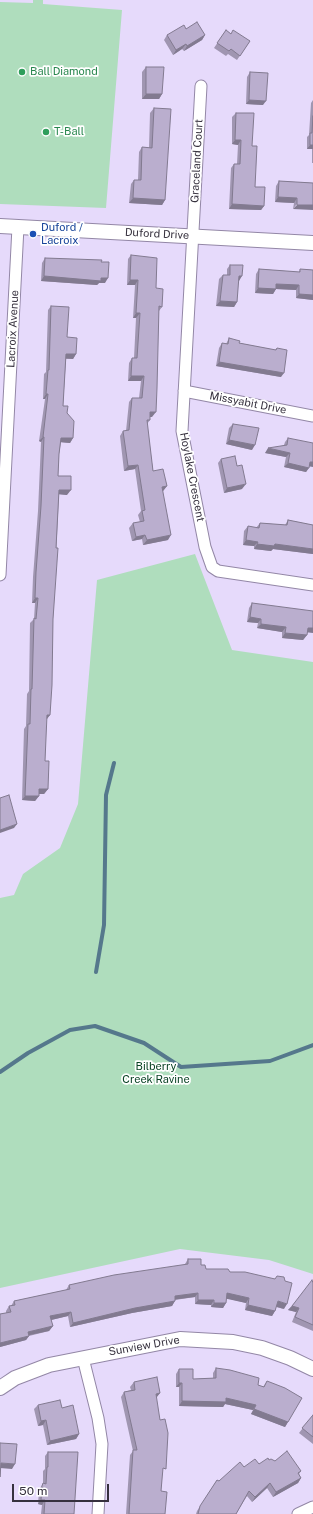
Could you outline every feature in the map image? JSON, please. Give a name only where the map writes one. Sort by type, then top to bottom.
[{"type":"street","name":"Graceland Court","points":[[193,236],[201,86]]},
{"type":"street","name":"Duford Drive","points":[[0,226],[313,243]]},
{"type":"street","name":"Lacroix Avenue","points":[[0,575],[18,227]]},
{"type":"street","name":"Hoylake Crescent","points":[[193,236],[182,431],[205,547],[212,567],[225,573],[313,585]]},
{"type":"street","name":"Missyabit Drive","points":[[184,391],[313,416]]},
{"type":"street","name":"Sunview Drive","points":[[0,1388],[32,1371],[83,1358],[180,1339],[205,1339],[233,1342],[262,1348],[313,1369]]},
{"type":"street","points":[[83,1358],[98,1418],[102,1444],[98,1514]]},
{"type":"street","points":[[298,1514],[313,1507]]},
{"type":"green space","points":[[33,0],[43,0],[43,4],[122,10],[106,208],[0,204],[0,2],[33,3]]},
{"type":"green space","name":"Bilberry Creek Ravine","points":[[195,554],[232,650],[313,662],[313,1274],[269,1260],[180,1249],[0,1288],[0,898],[14,895],[23,874],[60,848],[78,804],[97,580]]},
{"type":"building","points":[[197,22],[205,35],[187,46],[186,44],[176,50],[167,35],[184,25],[186,29]]},
{"type":"building","points":[[226,30],[231,34],[233,30],[250,41],[240,56],[231,49],[229,51],[217,43]]},
{"type":"building","points":[[146,67],[164,67],[162,94],[146,94]]},
{"type":"building","points":[[250,72],[268,73],[266,101],[249,100]]},
{"type":"building","points":[[154,108],[171,109],[165,200],[133,198],[134,180],[141,180],[142,147],[152,148]]},
{"type":"building","points":[[236,113],[254,113],[252,146],[257,146],[255,187],[265,187],[264,206],[232,204],[234,164],[240,164],[241,140],[235,140]]},
{"type":"building","points":[[313,116],[313,145],[310,145],[310,133],[312,133]]},
{"type":"building","points":[[279,181],[313,183],[313,205],[297,205],[297,198],[278,197]]},
{"type":"building","points":[[131,255],[157,258],[156,288],[163,289],[162,307],[159,306],[156,412],[150,412],[150,420],[147,420],[153,471],[163,469],[167,486],[162,487],[171,535],[147,540],[145,535],[136,537],[133,523],[144,521],[142,511],[145,510],[138,465],[128,466],[123,431],[129,430],[132,398],[142,398],[144,376],[131,376],[132,358],[137,358],[140,313],[136,313],[138,280],[130,280]]},
{"type":"building","points":[[45,258],[102,260],[101,262],[109,262],[108,278],[101,278],[101,281],[44,276]]},
{"type":"building","points":[[230,265],[243,265],[242,276],[239,276],[237,302],[220,301],[223,275],[230,275]]},
{"type":"building","points":[[259,269],[300,272],[300,269],[313,270],[313,295],[299,294],[299,285],[276,284],[276,289],[258,288]]},
{"type":"building","points":[[51,306],[69,307],[67,337],[77,338],[76,354],[66,354],[63,406],[68,406],[67,413],[74,421],[73,438],[61,438],[58,476],[71,476],[71,490],[59,490],[56,548],[58,548],[53,619],[52,685],[50,715],[47,715],[45,761],[49,761],[48,789],[39,789],[39,796],[25,796],[28,724],[30,724],[32,689],[34,618],[36,619],[38,598],[35,598],[36,572],[41,506],[43,437],[48,394],[46,394],[49,370]]},
{"type":"building","points":[[229,338],[240,341],[239,343],[276,350],[277,348],[287,350],[284,373],[219,362],[222,343],[228,344]]},
{"type":"building","points":[[233,424],[259,428],[255,445],[229,440]]},
{"type":"building","points":[[288,438],[313,443],[313,462],[310,462],[309,468],[288,463],[290,453],[268,448],[287,445]]},
{"type":"building","points":[[235,456],[237,466],[242,465],[246,484],[227,488],[221,459]]},
{"type":"building","points":[[288,520],[313,525],[313,549],[275,544],[274,546],[257,544],[258,542],[246,540],[248,526],[259,528],[260,523],[287,525]]},
{"type":"building","points":[[252,603],[313,611],[313,628],[308,628],[307,635],[285,633],[286,627],[261,624],[261,619],[250,617]]},
{"type":"building","points":[[9,795],[17,824],[0,830],[0,798]]},
{"type":"building","points":[[188,1259],[201,1259],[201,1265],[205,1265],[206,1269],[228,1269],[230,1272],[245,1272],[275,1279],[277,1276],[284,1277],[285,1281],[292,1283],[287,1304],[278,1301],[275,1311],[248,1305],[249,1298],[227,1293],[226,1303],[214,1303],[214,1300],[198,1300],[198,1293],[175,1296],[175,1301],[135,1308],[73,1323],[71,1312],[50,1316],[53,1326],[28,1332],[29,1336],[0,1343],[0,1314],[11,1312],[9,1306],[15,1305],[14,1301],[70,1289],[69,1285],[114,1275],[188,1264]]},
{"type":"building","points":[[312,1280],[313,1325],[295,1317],[299,1308],[292,1306]]},
{"type":"building","points":[[216,1368],[230,1370],[259,1378],[258,1385],[264,1387],[267,1381],[285,1388],[302,1398],[288,1422],[254,1409],[256,1405],[226,1398],[226,1402],[182,1401],[182,1383],[179,1383],[179,1369],[193,1369],[193,1379],[216,1378]]},
{"type":"building","points":[[157,1377],[160,1393],[156,1394],[160,1420],[165,1419],[168,1433],[166,1469],[163,1468],[161,1491],[167,1492],[165,1514],[129,1514],[133,1450],[137,1450],[124,1392],[135,1390],[134,1382]]},
{"type":"building","points":[[60,1400],[62,1408],[73,1405],[79,1434],[50,1441],[46,1420],[41,1421],[38,1405]]},
{"type":"building","points":[[313,1415],[313,1437],[302,1428]]},
{"type":"building","points":[[0,1443],[17,1444],[15,1464],[1,1463],[0,1477]]},
{"type":"building","points":[[287,1451],[301,1471],[298,1473],[301,1478],[276,1492],[270,1483],[255,1497],[249,1491],[236,1514],[198,1514],[200,1506],[217,1480],[219,1481],[240,1462],[244,1467],[255,1459],[259,1464],[268,1458],[269,1460],[271,1459],[275,1461]]},
{"type":"building","points":[[48,1452],[78,1452],[74,1514],[44,1514],[45,1500],[41,1500],[42,1486],[43,1483],[46,1484]]},
{"type":"waterway","points":[[96,972],[104,925],[106,795],[114,763]]},
{"type":"waterway","points":[[0,1072],[28,1053],[70,1030],[95,1026],[144,1043],[181,1067],[270,1061],[313,1045]]},
{"type":"place","name":"Ball Diamond","points":[[22,72]]},
{"type":"place","name":"T-Ball","points":[[46,132]]},
{"type":"place","name":"Duford / Lacroix","points":[[33,234]]}]
